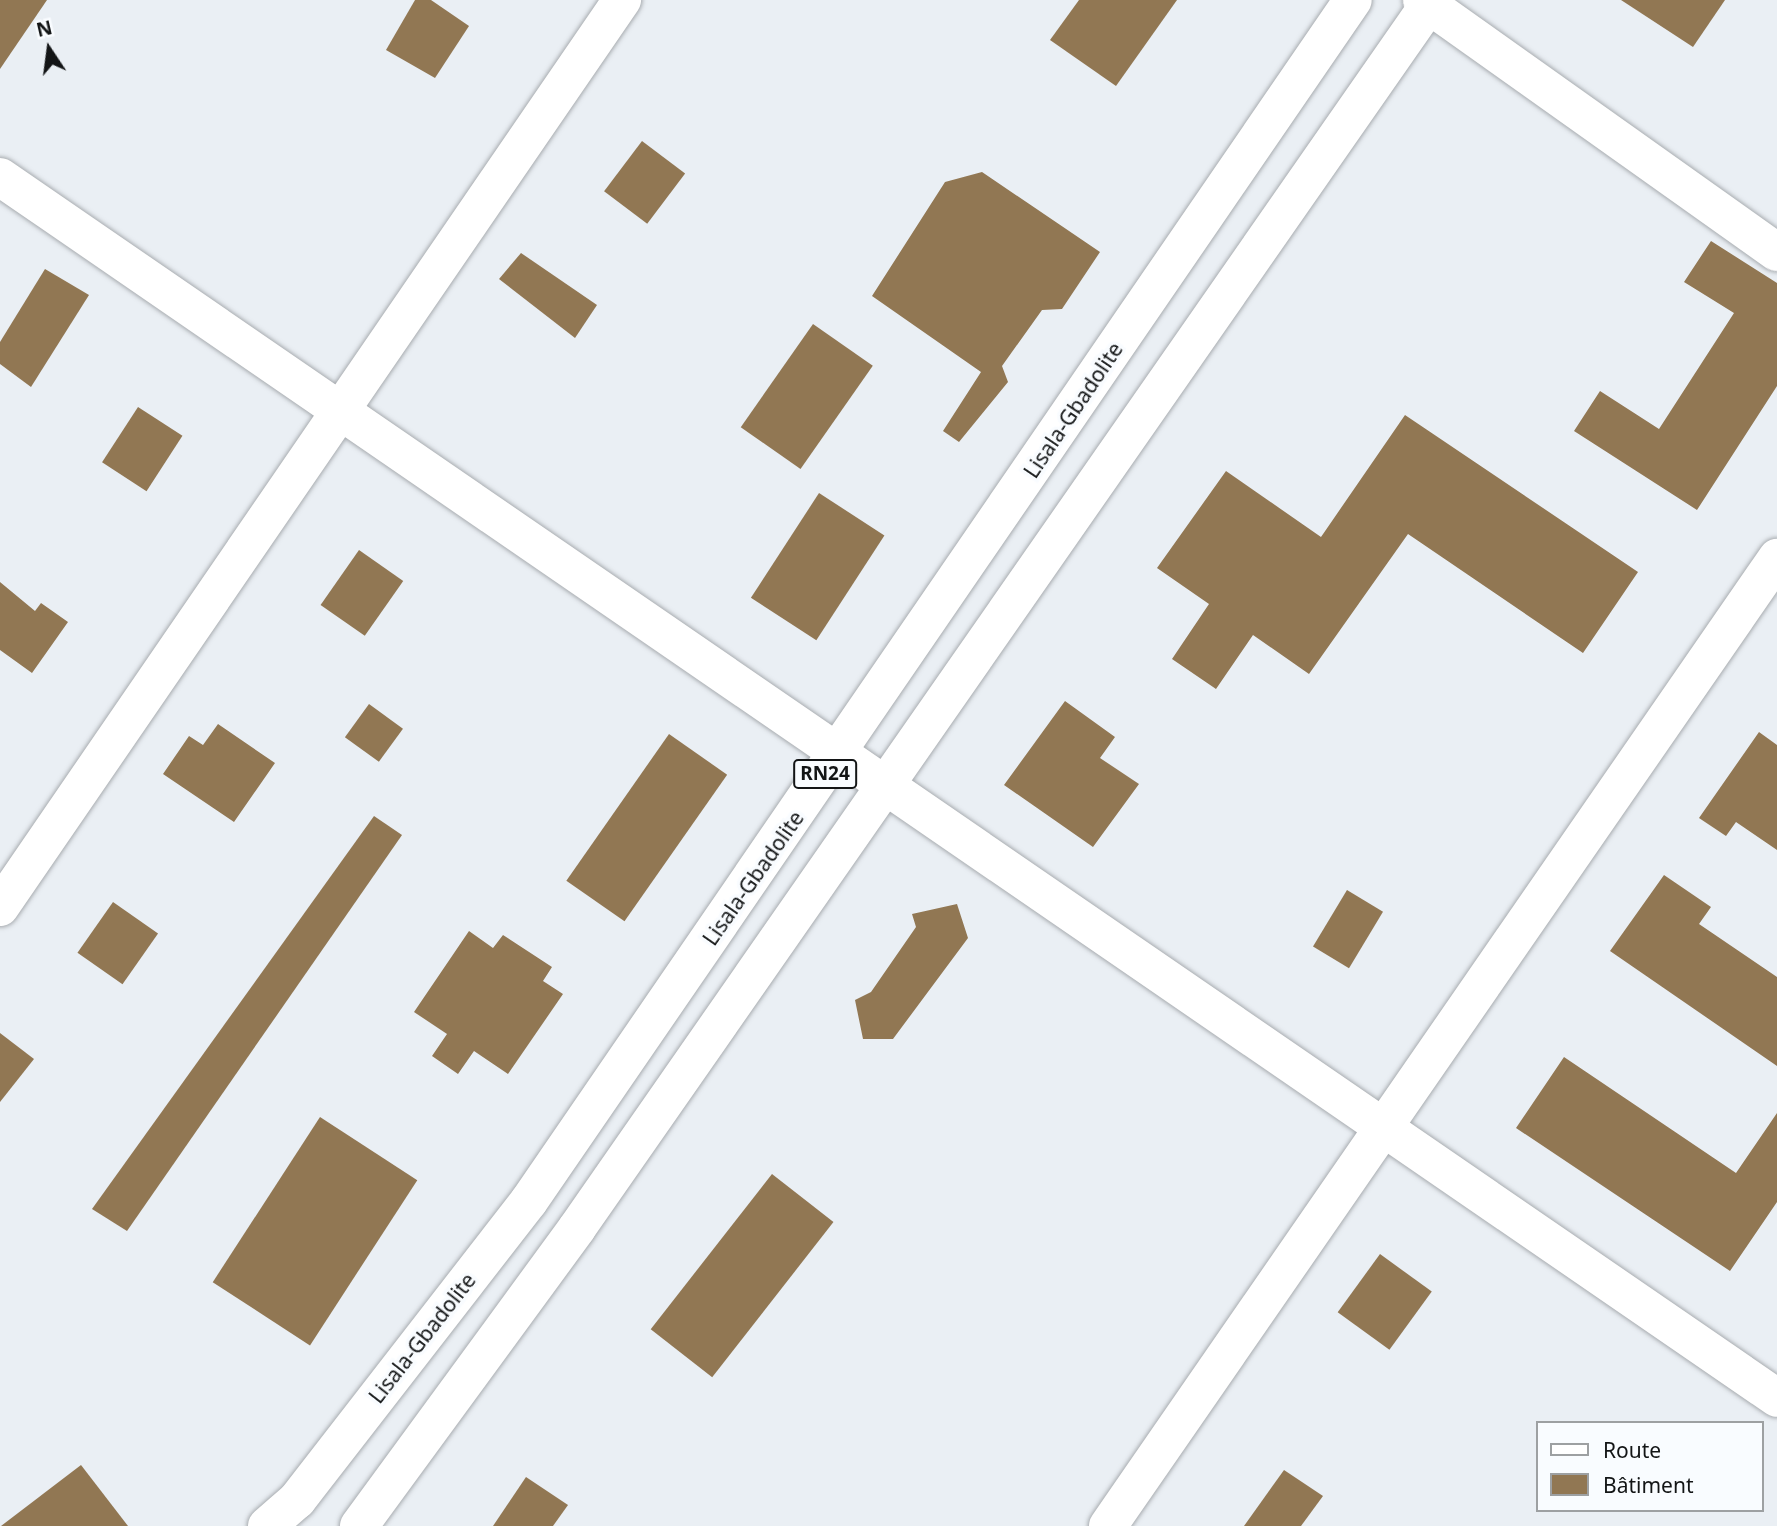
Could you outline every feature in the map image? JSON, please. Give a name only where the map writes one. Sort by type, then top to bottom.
[{"type":"street","points":[[0,907],[622,0]]},
{"type":"street","name":"Lisala-Gbadolite","points":[[267,1526],[297,1500],[529,1201],[839,754],[1353,0]]},
{"type":"street","points":[[1428,1],[1777,251]]},
{"type":"street","name":"RN24","points":[[359,1526],[577,1227],[1428,1]]},
{"type":"street","points":[[0,177],[1777,1398]]},
{"type":"street","points":[[1108,1526],[1380,1124],[1777,558]]},
{"type":"street","points":[[529,1201],[577,1227]]},
{"type":"building","points":[[0,0],[47,0],[0,69]]},
{"type":"building","points":[[415,0],[431,0],[469,26],[435,78],[386,50]]},
{"type":"building","points":[[1079,0],[1177,0],[1116,86],[1050,40]]},
{"type":"building","points":[[1621,0],[1725,0],[1693,47]]},
{"type":"building","points":[[642,141],[685,173],[647,224],[604,191]]},
{"type":"building","points":[[982,172],[1100,252],[1062,309],[1042,310],[1002,366],[1008,382],[959,442],[943,431],[981,372],[872,296],[945,182]]},
{"type":"building","points":[[1711,241],[1777,283],[1777,386],[1697,510],[1574,431],[1600,391],[1659,429],[1734,313],[1684,282]]},
{"type":"building","points":[[521,253],[597,305],[575,338],[499,279]]},
{"type":"building","points":[[45,269],[89,295],[31,387],[0,364],[0,342]]},
{"type":"building","points":[[813,324],[873,366],[801,469],[741,427]]},
{"type":"building","points":[[138,407],[182,436],[147,491],[102,462]]},
{"type":"building","points":[[1405,415],[1638,572],[1583,653],[1408,534],[1309,674],[1253,635],[1216,689],[1172,659],[1209,604],[1157,568],[1226,471],[1321,537]]},
{"type":"building","points":[[819,493],[884,535],[816,640],[751,598]]},
{"type":"building","points":[[359,550],[403,581],[365,636],[321,605]]},
{"type":"building","points":[[0,582],[35,611],[41,603],[68,622],[32,673],[0,650]]},
{"type":"building","points":[[1065,701],[1115,737],[1100,758],[1139,784],[1093,847],[1004,785]]},
{"type":"building","points":[[369,704],[403,729],[379,762],[345,737]]},
{"type":"building","points":[[218,724],[275,763],[234,822],[163,774],[189,736],[203,745]]},
{"type":"building","points":[[1759,732],[1777,745],[1777,850],[1736,822],[1726,836],[1699,818]]},
{"type":"building","points":[[669,734],[727,775],[624,921],[566,881]]},
{"type":"building","points":[[374,816],[402,835],[127,1231],[92,1209]]},
{"type":"building","points":[[1664,875],[1711,907],[1699,924],[1777,977],[1777,1066],[1610,951]]},
{"type":"building","points":[[1347,890],[1383,912],[1349,968],[1313,947]]},
{"type":"building","points":[[113,902],[158,934],[122,984],[77,953]]},
{"type":"building","points":[[957,904],[968,938],[893,1039],[863,1039],[855,1000],[871,992],[916,927],[912,914]]},
{"type":"building","points":[[469,931],[493,948],[503,935],[552,967],[543,981],[563,994],[508,1074],[474,1051],[458,1074],[432,1056],[447,1034],[414,1012]]},
{"type":"building","points":[[0,1033],[34,1059],[0,1102]]},
{"type":"building","points":[[1564,1057],[1736,1173],[1777,1113],[1777,1202],[1730,1271],[1516,1128]]},
{"type":"building","points":[[320,1117],[417,1180],[310,1345],[213,1282]]},
{"type":"building","points":[[772,1174],[833,1222],[712,1377],[651,1329]]},
{"type":"building","points":[[1380,1254],[1432,1292],[1389,1350],[1338,1312]]},
{"type":"building","points":[[81,1465],[128,1526],[1,1526]]},
{"type":"building","points":[[1284,1470],[1323,1496],[1301,1526],[1244,1526]]},
{"type":"building","points":[[526,1477],[568,1505],[553,1526],[493,1526]]}]
